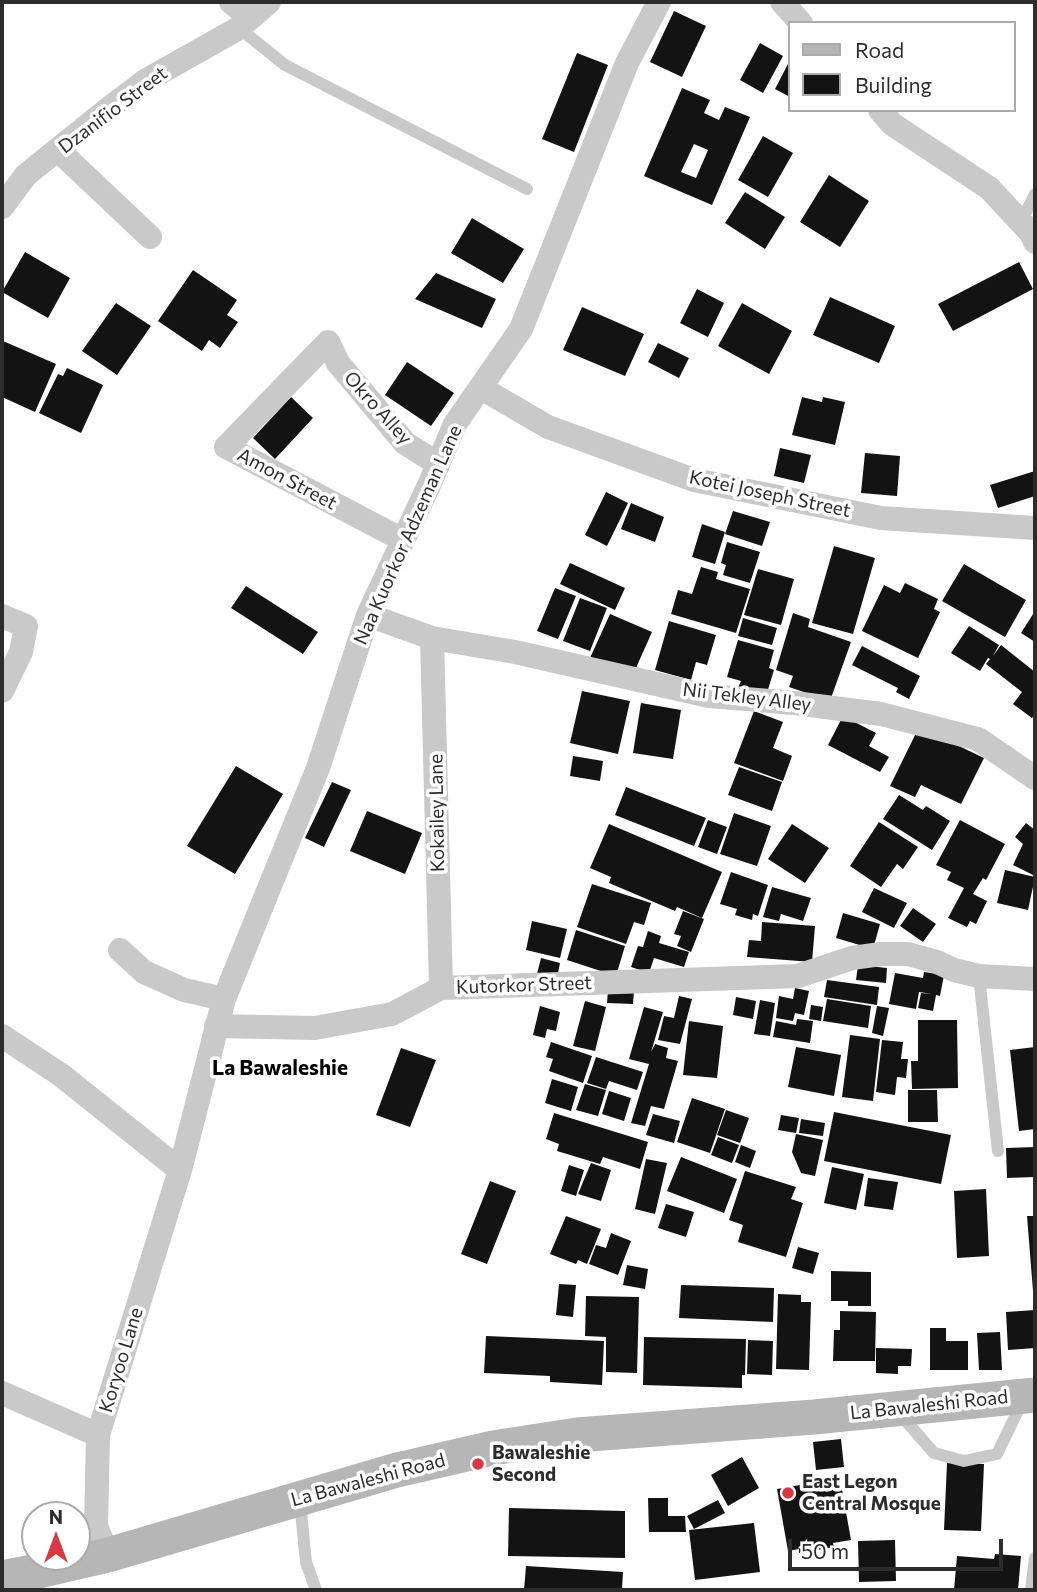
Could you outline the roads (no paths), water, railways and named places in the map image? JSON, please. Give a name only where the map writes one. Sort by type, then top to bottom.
[{"type":"main road","name":"La Bawaleshi Road","points":[[2,1578],[107,1555],[397,1470],[493,1448],[577,1435],[1030,1395]]},
{"type":"street","points":[[231,2],[244,23]]},
{"type":"street","name":"Dzanifio Street","points":[[2,207],[26,175],[145,81],[244,23],[269,2]]},
{"type":"street","name":"Naa Kuorkor Adzeman Lane","points":[[180,1170],[224,999],[318,768],[368,615],[455,424],[521,329],[627,63],[659,2]]},
{"type":"street","points":[[782,2],[799,21]]},
{"type":"street","points":[[882,112],[892,124],[989,188],[1031,233],[1035,242]]},
{"type":"street","points":[[58,151],[150,237]]},
{"type":"street","name":"Okro Alley","points":[[328,342],[338,363],[405,443],[438,464]]},
{"type":"street","name":"Amon Street","points":[[328,342],[226,447],[403,540]]},
{"type":"street","name":"Kotei Joseph Street","points":[[481,388],[548,427],[694,480],[881,518],[1035,528]]},
{"type":"street","points":[[2,615],[26,626],[21,652],[2,691]]},
{"type":"street","name":"Nii Tekley Alley","points":[[368,615],[432,638],[515,652],[709,696],[881,714],[978,739],[1035,778]]},
{"type":"street","name":"Kokailey Lane","points":[[432,638],[441,988]]},
{"type":"street","points":[[120,950],[144,972],[184,990],[224,999]]},
{"type":"street","name":"Kutorkor Street","points":[[216,1026],[328,1026],[392,1014],[441,988],[798,976],[852,958],[881,954],[908,954],[979,976],[1035,979]]},
{"type":"street","points":[[2,1035],[61,1075],[180,1170]]},
{"type":"street","name":"Koryoo Lane","points":[[107,1555],[96,1526],[97,1435],[180,1170]]},
{"type":"street","points":[[2,1393],[97,1435]]},
{"type":"lane","points":[[244,23],[285,65],[527,189]]},
{"type":"lane","points":[[1021,222],[1035,194]]},
{"type":"lane","points":[[979,976],[998,1151]]},
{"type":"lane","points":[[894,1407],[934,1453],[964,1461],[998,1454],[1030,1395]]},
{"type":"lane","points":[[299,1499],[306,1562],[316,1590]]},
{"type":"lane","points":[[1031,1590],[1035,1558]]},
{"type":"place","name":"Bawaleshie Second","points":[[478,1464]]},
{"type":"place","name":"East Legon Central Mosque","points":[[788,1493]]},
{"type":"district","name":"La Bawaleshie","points":[[280,1068]]}]
